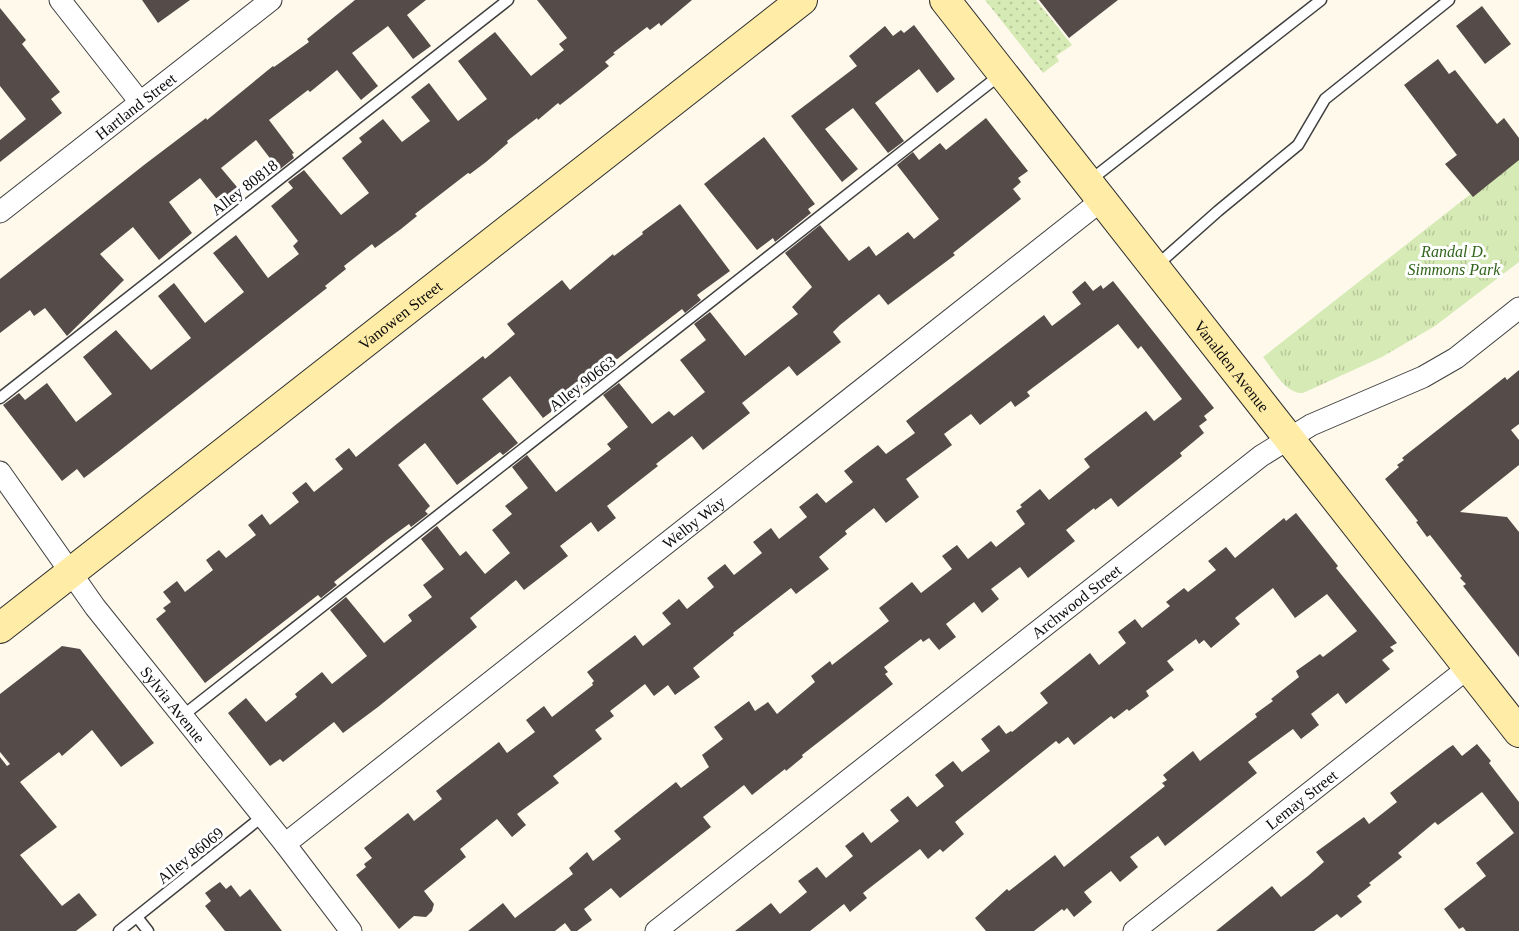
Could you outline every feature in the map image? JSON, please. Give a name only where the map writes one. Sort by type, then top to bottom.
[{"type":"main road","name":"Vanowen Street","points":[[0,628],[802,0]]},
{"type":"main road","name":"Vanalden Avenue","points":[[945,0],[1519,732]]},
{"type":"street","points":[[60,0],[140,102]]},
{"type":"street","name":"Hartland Street","points":[[0,212],[271,0]]},
{"type":"street","name":"Welby Way","points":[[285,844],[1095,191]]},
{"type":"street","name":"Archwood Street","points":[[656,931],[1261,456],[1311,424],[1423,376],[1456,358],[1519,308]]},
{"type":"street","name":"Sylvia Avenue","points":[[0,472],[69,573],[181,717],[285,844],[351,931]]},
{"type":"street","name":"Lemay Street","points":[[1134,931],[1468,668]]},
{"type":"lane","name":"Alley 80818","points":[[0,398],[508,0]]},
{"type":"lane","points":[[1095,191],[1321,0]]},
{"type":"lane","points":[[1155,267],[1298,145],[1325,99],[1449,0]]},
{"type":"lane","name":"Alley 90663","points":[[181,717],[1002,73]]},
{"type":"lane","name":"Alley 86069","points":[[119,931],[262,816]]},
{"type":"lane","points":[[137,917],[148,931]]},
{"type":"green space","points":[[985,0],[1036,0],[1072,45],[1056,56],[1059,61],[1043,73]]},
{"type":"green space","name":"Randal D. Simmons Park","points":[[1519,156],[1519,262],[1435,326],[1382,357],[1303,393],[1285,385],[1263,357]]},
{"type":"building","points":[[142,0],[190,0],[158,23]]},
{"type":"building","points":[[355,0],[426,0],[407,15],[431,46],[413,59],[388,26],[352,53],[378,86],[361,100],[337,70],[269,120],[294,153],[292,154],[294,158],[279,170],[256,140],[221,168],[242,193],[224,208],[200,178],[169,202],[192,233],[159,260],[133,227],[100,254],[124,280],[67,336],[45,308],[34,316],[30,310],[0,333],[0,279],[144,165],[206,118],[207,120],[273,66],[309,42],[307,39]]},
{"type":"building","points":[[537,0],[692,0],[661,26],[659,23],[650,30],[647,27],[613,53],[615,54],[605,62],[609,66],[583,87],[507,141],[508,143],[486,162],[415,214],[417,216],[401,229],[375,248],[372,244],[344,266],[346,269],[325,286],[327,288],[84,478],[77,469],[62,481],[3,405],[19,393],[25,400],[47,383],[76,422],[112,394],[83,357],[116,330],[151,370],[191,338],[158,296],[174,283],[205,323],[244,292],[213,253],[236,235],[268,278],[299,254],[293,246],[298,241],[271,206],[293,188],[288,182],[304,170],[341,215],[369,193],[342,158],[362,142],[359,138],[383,119],[402,142],[430,121],[411,97],[429,83],[458,121],[487,99],[458,61],[495,32],[531,76],[564,50],[559,44],[567,38]]},
{"type":"building","points":[[1039,0],[1118,0],[1069,38]]},
{"type":"building","points":[[1482,6],[1511,44],[1485,64],[1456,26]]},
{"type":"building","points":[[0,8],[26,40],[22,44],[60,92],[51,99],[62,113],[0,162],[0,140],[26,119],[0,86]]},
{"type":"building","points":[[914,25],[955,79],[937,93],[919,69],[875,103],[904,141],[888,153],[853,108],[825,129],[858,169],[842,182],[791,116],[857,66],[849,56],[885,26],[893,36],[901,30],[904,33]]},
{"type":"building","points":[[1438,59],[1449,74],[1455,70],[1497,124],[1504,118],[1519,138],[1519,160],[1473,197],[1445,164],[1457,155],[1404,85]]},
{"type":"building","points":[[986,118],[1028,171],[1018,178],[1021,182],[1013,189],[1021,199],[953,253],[955,255],[888,305],[879,294],[833,332],[841,342],[797,376],[789,366],[742,403],[750,413],[703,450],[692,436],[656,464],[658,466],[607,506],[616,518],[598,532],[591,522],[560,546],[568,556],[524,590],[516,580],[470,618],[477,627],[378,707],[343,733],[334,722],[283,762],[280,759],[270,766],[228,713],[246,698],[266,722],[297,697],[295,694],[322,672],[332,684],[367,656],[330,610],[346,597],[384,643],[412,621],[408,615],[432,597],[423,585],[444,569],[421,539],[437,526],[460,556],[466,551],[485,574],[510,553],[492,530],[512,514],[505,506],[528,488],[512,467],[527,455],[556,492],[611,449],[607,444],[628,427],[603,395],[619,383],[652,424],[669,411],[674,416],[705,392],[680,360],[706,340],[694,324],[710,312],[745,356],[798,314],[792,307],[812,287],[785,253],[820,225],[849,261],[869,246],[876,256],[908,232],[914,239],[939,219],[897,165],[913,152],[919,160],[940,143],[946,150]]},
{"type":"building","points":[[764,137],[815,204],[808,209],[811,213],[775,242],[773,238],[757,250],[704,184]]},
{"type":"building","points":[[680,204],[730,271],[697,295],[701,300],[685,313],[682,309],[607,367],[610,371],[594,384],[592,381],[543,418],[510,376],[482,399],[518,443],[503,455],[500,452],[457,485],[425,443],[398,465],[430,506],[425,511],[428,514],[411,527],[409,524],[387,540],[334,582],[337,585],[321,598],[318,595],[205,683],[156,619],[166,611],[163,608],[171,602],[163,592],[177,581],[185,592],[213,570],[206,560],[219,550],[226,558],[256,535],[248,525],[262,514],[270,525],[299,502],[292,493],[306,482],[314,492],[343,469],[335,459],[349,448],[356,457],[483,356],[485,359],[515,334],[507,324],[562,280],[570,290],[613,254],[614,256]]},
{"type":"building","points":[[1085,281],[1093,291],[1101,285],[1103,289],[1113,281],[1214,408],[1204,416],[1207,420],[1199,426],[1204,433],[1180,453],[1182,456],[1118,507],[1111,498],[1095,510],[1094,508],[1066,530],[1075,541],[1028,578],[1020,567],[991,589],[999,599],[982,613],[974,602],[946,624],[956,637],[939,650],[929,638],[923,642],[921,639],[884,667],[888,672],[885,674],[893,684],[802,755],[803,757],[786,771],[785,769],[752,795],[744,785],[703,817],[711,827],[620,898],[611,888],[584,909],[592,920],[577,931],[571,931],[565,923],[555,931],[468,931],[503,903],[515,918],[573,874],[569,868],[587,852],[593,861],[621,839],[614,831],[676,782],[681,788],[709,767],[702,755],[723,739],[714,727],[749,701],[755,711],[768,702],[777,714],[815,682],[811,676],[830,661],[832,665],[889,621],[879,608],[912,582],[921,593],[952,569],[942,556],[957,545],[968,559],[991,541],[996,547],[1025,524],[1016,511],[1040,489],[1049,500],[1090,467],[1084,459],[1146,411],[1154,421],[1182,399],[1141,346],[1138,349],[1118,324],[1027,392],[1030,396],[1015,407],[1011,401],[980,425],[971,414],[944,434],[952,445],[906,479],[919,497],[886,523],[874,508],[845,531],[847,534],[819,557],[829,569],[796,594],[791,588],[733,633],[734,635],[693,668],[700,677],[675,695],[668,685],[654,696],[645,684],[610,711],[614,716],[595,730],[602,739],[553,776],[559,783],[517,814],[526,825],[512,837],[497,819],[460,849],[466,857],[424,891],[434,904],[432,911],[426,917],[414,916],[399,929],[356,875],[372,858],[364,848],[408,813],[414,821],[442,799],[436,791],[499,742],[507,753],[535,732],[526,720],[544,706],[552,717],[593,685],[594,681],[587,672],[635,635],[643,646],[671,624],[662,613],[679,599],[687,609],[714,587],[707,578],[725,564],[734,575],[762,553],[753,542],[771,528],[779,539],[807,517],[799,507],[817,493],[826,503],[853,482],[844,471],[878,445],[886,454],[915,433],[906,421],[1044,315],[1052,326],[1081,304],[1072,292]]},
{"type":"building","points":[[1519,370],[1519,424],[1511,430],[1519,440],[1519,465],[1460,512],[1507,517],[1519,532],[1519,657],[1463,586],[1466,584],[1460,578],[1462,576],[1430,535],[1427,537],[1416,522],[1418,521],[1385,479],[1399,467],[1397,465],[1404,460],[1402,458],[1505,377],[1507,380]]},
{"type":"building","points":[[1296,513],[1338,566],[1336,568],[1397,643],[1390,647],[1394,651],[1382,660],[1390,669],[1346,704],[1338,693],[1311,714],[1319,725],[1301,739],[1293,729],[1248,762],[1257,773],[1165,846],[1158,836],[1130,857],[1138,867],[1120,882],[1111,871],[1084,892],[1092,902],[1074,917],[1067,908],[1064,911],[1062,909],[1034,931],[986,931],[975,918],[1007,889],[1009,891],[1055,855],[1064,867],[1165,786],[1162,783],[1167,780],[1163,775],[1193,751],[1200,761],[1257,717],[1255,714],[1299,677],[1296,671],[1320,654],[1323,657],[1357,631],[1327,594],[1295,618],[1273,588],[1235,618],[1240,624],[1211,648],[1204,640],[1199,644],[1196,639],[1167,661],[1174,670],[1146,691],[1149,696],[1114,719],[1111,716],[1074,745],[1068,737],[1059,744],[1056,741],[955,822],[964,834],[943,852],[940,849],[928,859],[920,849],[863,893],[867,898],[850,912],[844,904],[810,931],[735,931],[771,903],[780,914],[807,892],[798,881],[817,867],[826,878],[853,856],[845,846],[863,832],[871,843],[899,821],[890,810],[908,796],[917,807],[944,786],[935,775],[953,761],[962,772],[990,751],[981,739],[999,725],[1006,734],[1012,732],[1048,703],[1040,693],[1090,653],[1099,665],[1126,643],[1118,632],[1135,619],[1142,628],[1170,606],[1166,602],[1184,588],[1188,592],[1216,570],[1208,561],[1226,547],[1235,558],[1284,518],[1286,521]]},
{"type":"building","points":[[62,646],[80,649],[154,743],[121,767],[92,730],[62,756],[59,752],[20,782],[57,827],[20,855],[62,906],[79,893],[97,915],[76,931],[0,931],[0,757],[7,766],[10,764],[0,752],[0,694]]},
{"type":"building","points":[[1477,744],[1519,802],[1519,931],[1466,931],[1463,927],[1459,929],[1444,909],[1486,876],[1476,863],[1514,833],[1482,792],[1438,825],[1435,822],[1398,853],[1402,857],[1369,883],[1371,885],[1357,896],[1362,902],[1341,918],[1337,914],[1314,931],[1216,931],[1272,886],[1281,897],[1308,876],[1324,862],[1316,852],[1364,817],[1369,824],[1397,802],[1390,793],[1447,749],[1453,745],[1462,756]]},
{"type":"building","points":[[220,882],[226,889],[231,885],[240,897],[250,889],[282,931],[225,931],[205,906],[211,901],[205,893]]}]
